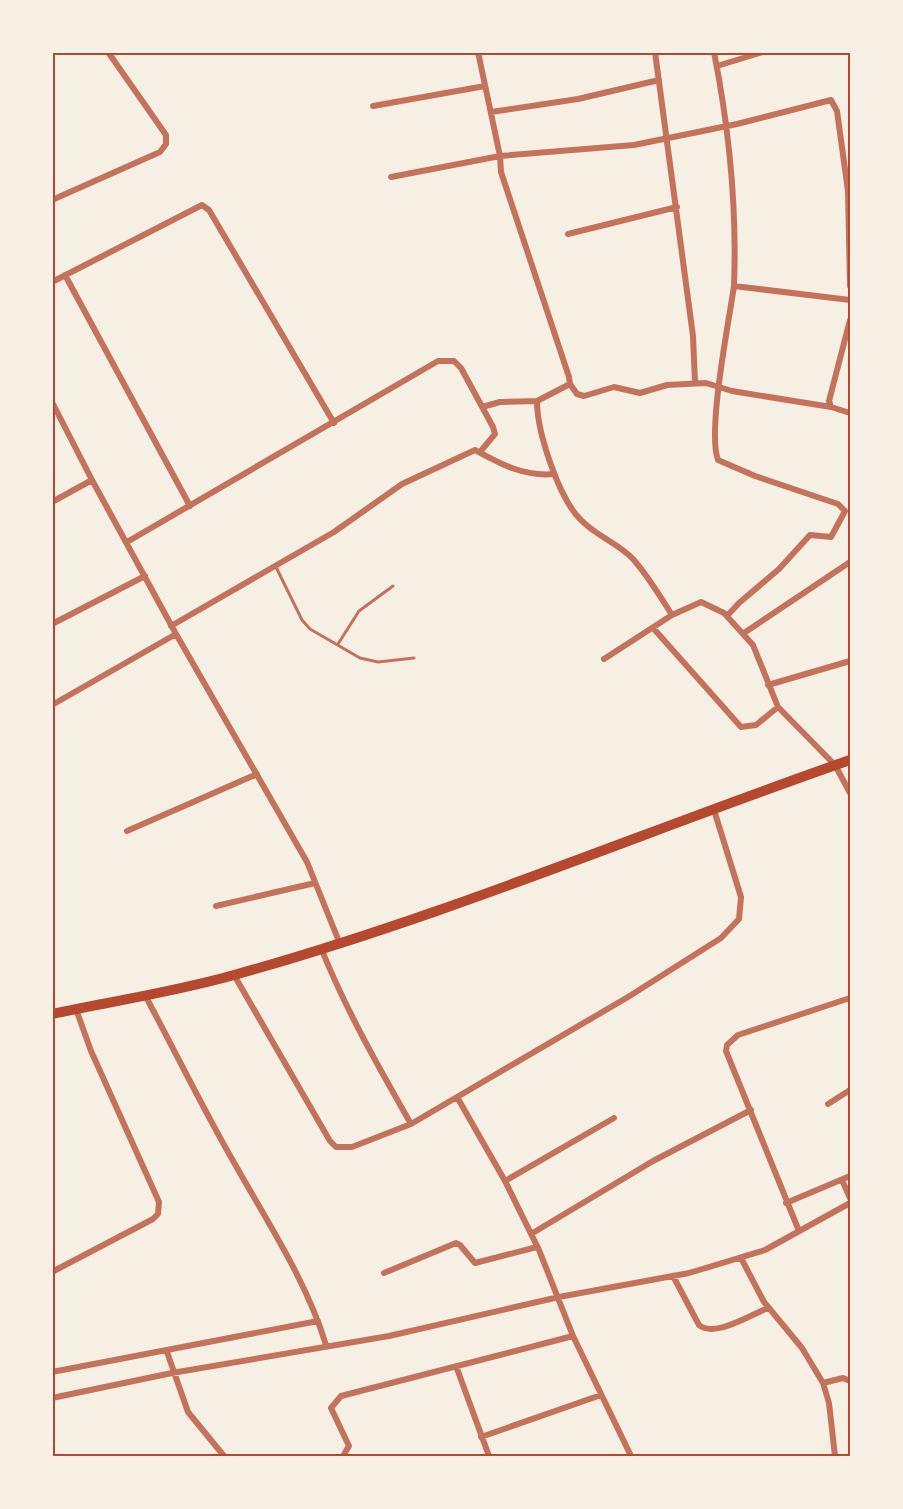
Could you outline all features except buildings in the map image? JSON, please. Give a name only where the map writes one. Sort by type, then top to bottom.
[{"type":"main road","points":[[52,1014],[146,997],[234,975],[340,944],[850,759]]},
{"type":"street","points":[[52,200],[160,152],[166,144],[166,135],[108,52]]},
{"type":"street","points":[[478,52],[500,156],[501,172],[533,260],[570,384],[578,394],[584,396],[614,387],[640,393],[667,385],[694,383],[720,386],[732,391],[793,403],[831,407],[850,413]]},
{"type":"street","points":[[655,52],[693,336],[694,383]]},
{"type":"street","points":[[714,52],[726,126],[736,250],[734,286],[720,386],[715,443],[718,460],[755,476],[831,501],[845,511],[833,535],[827,538],[810,535],[779,569],[739,603],[728,616]]},
{"type":"street","points":[[717,66],[763,52]]},
{"type":"street","points":[[491,112],[578,99],[659,80]]},
{"type":"street","points":[[373,106],[485,86]]},
{"type":"street","points":[[391,177],[500,156],[634,145],[726,126],[827,100],[834,102],[848,191],[850,286]]},
{"type":"street","points":[[52,282],[198,205],[205,207],[244,266],[334,423]]},
{"type":"street","points":[[568,234],[677,207]]},
{"type":"street","points":[[65,275],[190,506]]},
{"type":"street","points":[[734,286],[850,299]]},
{"type":"street","points":[[831,407],[829,401],[850,320]]},
{"type":"street","points":[[127,542],[438,361],[454,361],[461,368],[495,434],[480,452]]},
{"type":"street","points":[[482,406],[500,402],[537,401],[570,384]]},
{"type":"street","points":[[537,401],[554,474],[566,502],[581,521],[631,557],[672,615]]},
{"type":"street","points":[[52,402],[171,626],[306,862],[340,944]]},
{"type":"street","points":[[171,626],[334,532],[402,484],[461,455],[475,450],[515,470],[540,475],[554,474]]},
{"type":"street","points":[[52,502],[92,480]]},
{"type":"street","points":[[744,633],[850,562]]},
{"type":"street","points":[[52,624],[145,576]]},
{"type":"street","points":[[604,658],[654,629],[672,615],[700,602],[728,616],[744,633],[759,657],[778,707],[835,765],[850,793]]},
{"type":"street","points":[[654,629],[741,727],[756,725],[778,707]]},
{"type":"street","points":[[52,705],[176,634]]},
{"type":"street","points":[[768,685],[850,661]]},
{"type":"street","points":[[127,831],[257,774]]},
{"type":"street","points":[[234,975],[330,1141],[336,1147],[352,1147],[411,1124],[628,998],[721,938],[734,926],[742,910],[741,897],[714,810]]},
{"type":"street","points":[[216,906],[315,883]]},
{"type":"street","points":[[321,948],[357,1029],[411,1124]]},
{"type":"street","points":[[146,997],[235,1166],[274,1233],[319,1324],[326,1345]]},
{"type":"street","points":[[799,1231],[726,1051],[732,1038],[850,998]]},
{"type":"street","points":[[52,1272],[153,1219],[159,1209],[159,1202],[91,1051],[76,1009]]},
{"type":"street","points":[[828,1104],[850,1090]]},
{"type":"street","points":[[457,1097],[506,1181],[531,1234],[559,1297],[573,1336],[631,1455],[623,1456]]},
{"type":"street","points":[[531,1234],[653,1161],[751,1110]]},
{"type":"street","points":[[506,1181],[614,1118]]},
{"type":"street","points":[[786,1203],[850,1176]]},
{"type":"street","points":[[842,1180],[850,1198]]},
{"type":"street","points":[[52,1398],[172,1371],[389,1335],[559,1297],[673,1276],[765,1250],[850,1203]]},
{"type":"street","points":[[384,1273],[456,1243],[475,1263],[537,1247]]},
{"type":"street","points":[[741,1258],[768,1308],[802,1348],[823,1383],[829,1403],[835,1456]]},
{"type":"street","points":[[673,1276],[703,1328],[716,1329],[768,1308]]},
{"type":"street","points":[[52,1372],[167,1355],[220,1339],[319,1324]]},
{"type":"street","points":[[343,1456],[349,1446],[332,1413],[331,1408],[336,1399],[573,1336]]},
{"type":"street","points":[[167,1355],[188,1412],[224,1456]]},
{"type":"street","points":[[456,1366],[489,1456]]},
{"type":"street","points":[[823,1383],[843,1378],[850,1381]]},
{"type":"street","points":[[481,1437],[602,1395]]},
{"type":"lane","points":[[276,565],[302,620],[310,629],[360,658],[378,662],[414,658]]},
{"type":"lane","points":[[338,644],[359,611],[393,586]]}]
